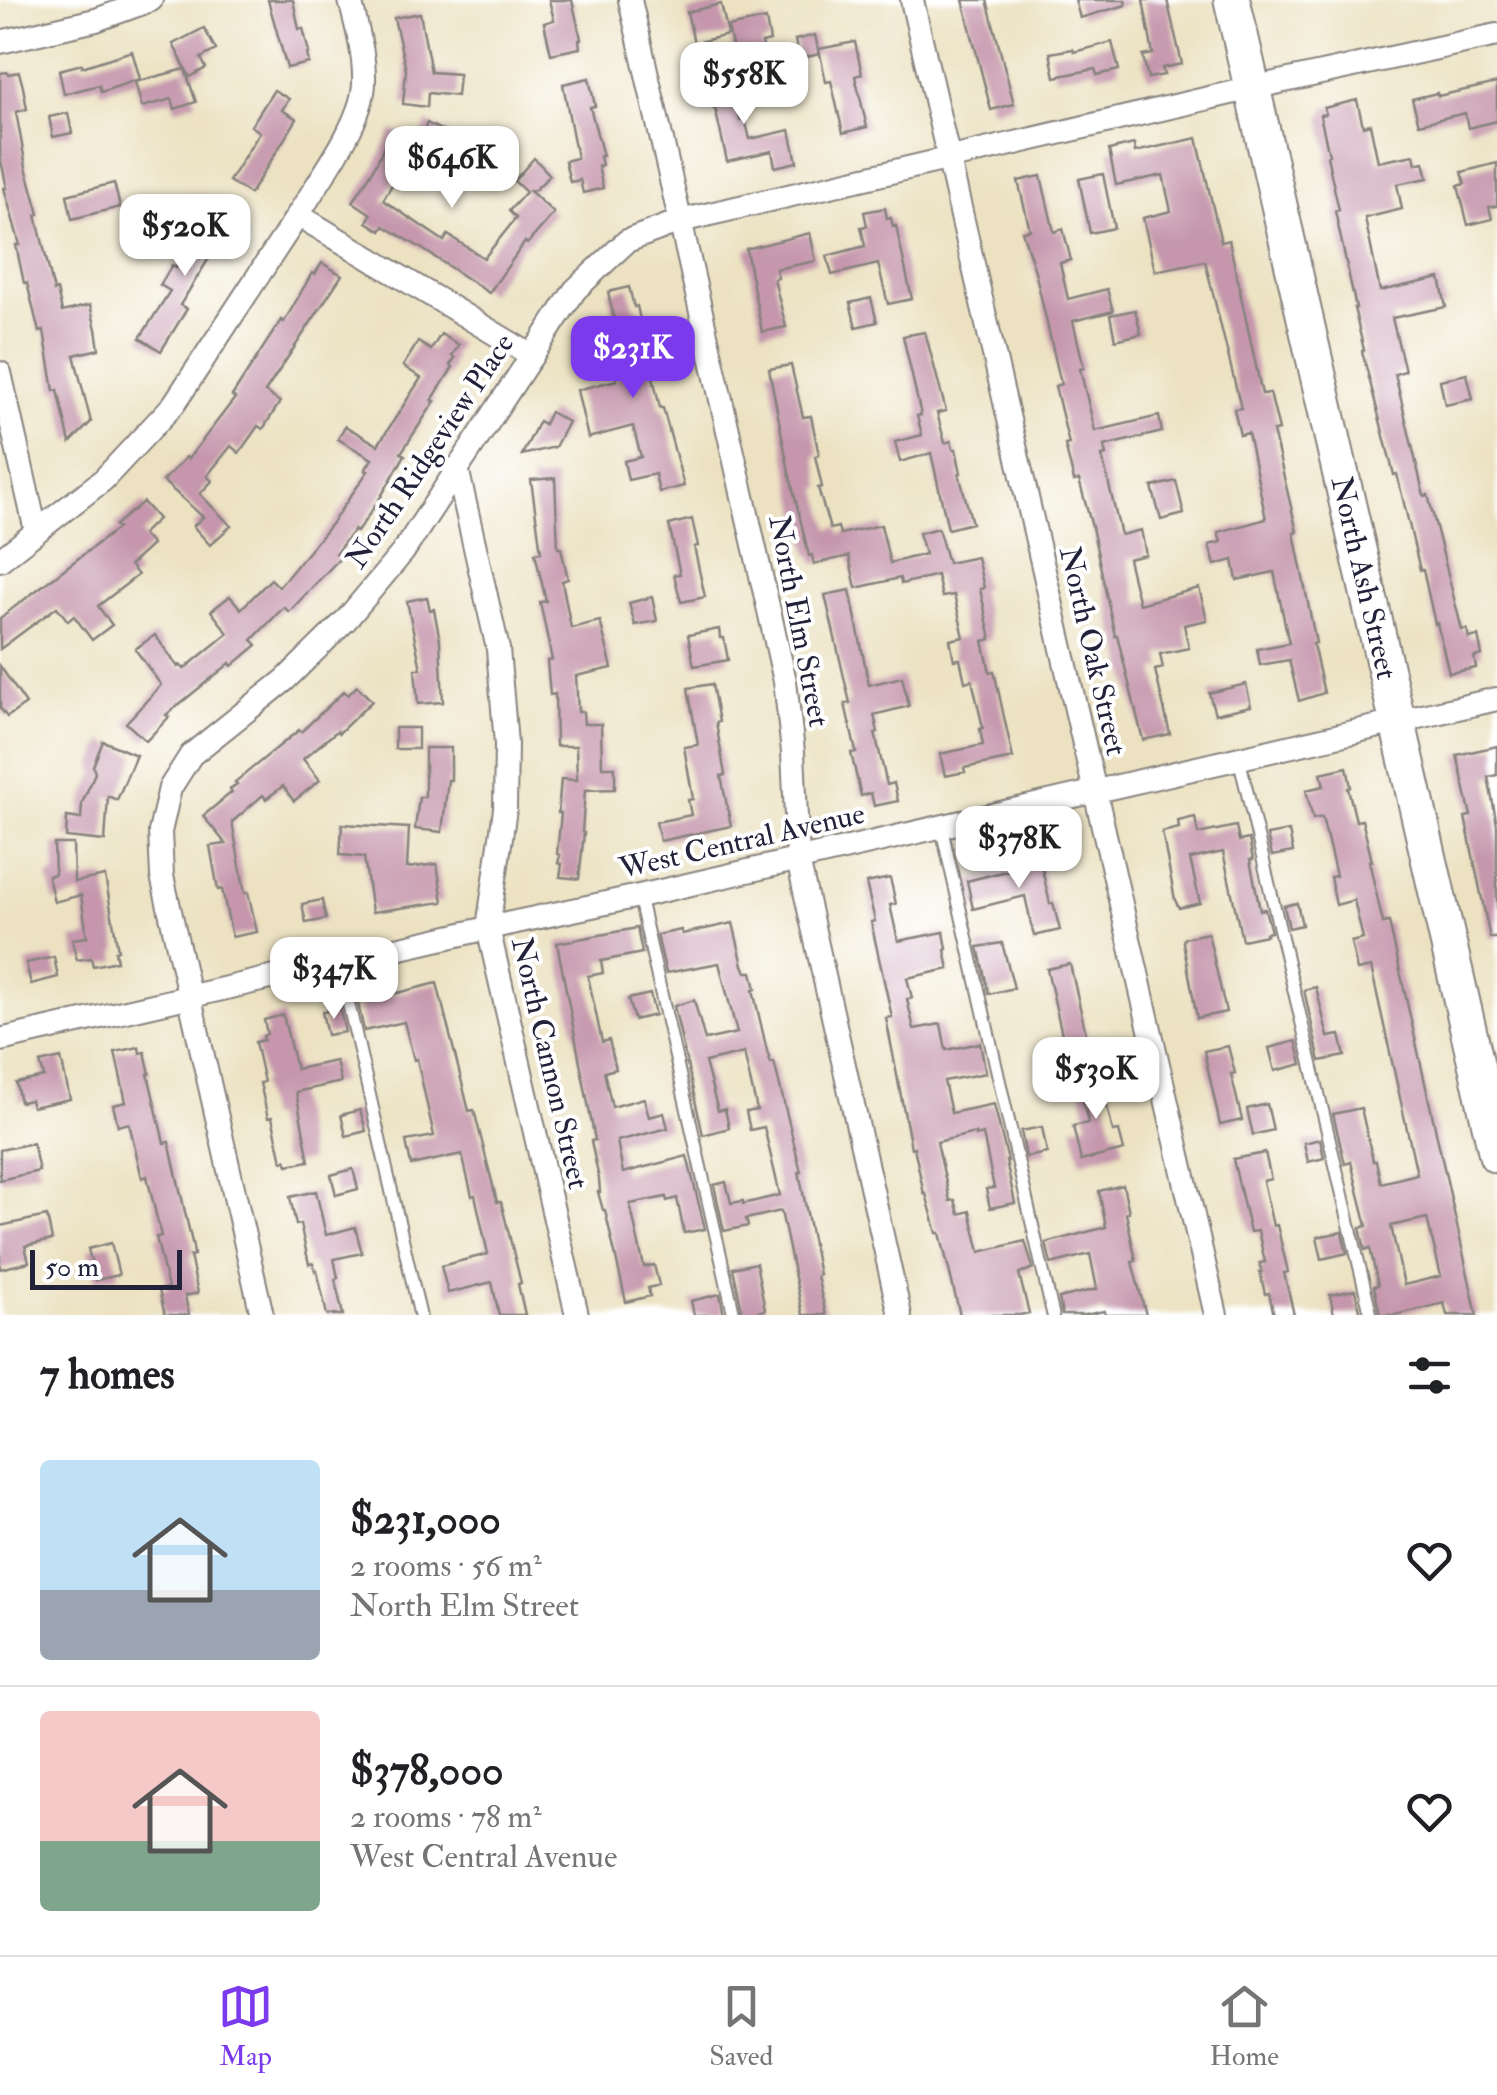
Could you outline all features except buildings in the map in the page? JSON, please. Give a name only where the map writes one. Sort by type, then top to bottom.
[{"type":"main road","name":"North Ash Street","points":[[1232,0],[1497,1155]]},
{"type":"street","points":[[0,42],[96,20],[151,0]]},
{"type":"street","points":[[0,560],[103,480],[174,404],[298,214],[356,120],[364,88],[362,52],[350,0]]},
{"type":"street","name":"North Elm Street","points":[[630,0],[785,681],[798,860],[900,1315]]},
{"type":"street","name":"North Oak Street","points":[[912,0],[1216,1315]]},
{"type":"street","name":"North Ridgeview Place","points":[[262,1315],[162,876],[160,832],[170,788],[191,755],[285,680],[346,620],[403,552],[575,290],[626,242],[680,220],[1497,34]]},
{"type":"street","points":[[298,214],[532,356]]},
{"type":"street","points":[[0,373],[36,531]]},
{"type":"street","name":"North Cannon Street","points":[[457,468],[498,649],[506,744],[506,809],[488,928],[578,1315]]},
{"type":"street","name":"West Central Avenue","points":[[0,1040],[1497,699]]},
{"type":"lane","points":[[1239,758],[1371,1315]]},
{"type":"lane","points":[[941,826],[1053,1315]]},
{"type":"lane","points":[[639,896],[734,1315]]},
{"type":"lane","points":[[339,962],[420,1315]]}]
